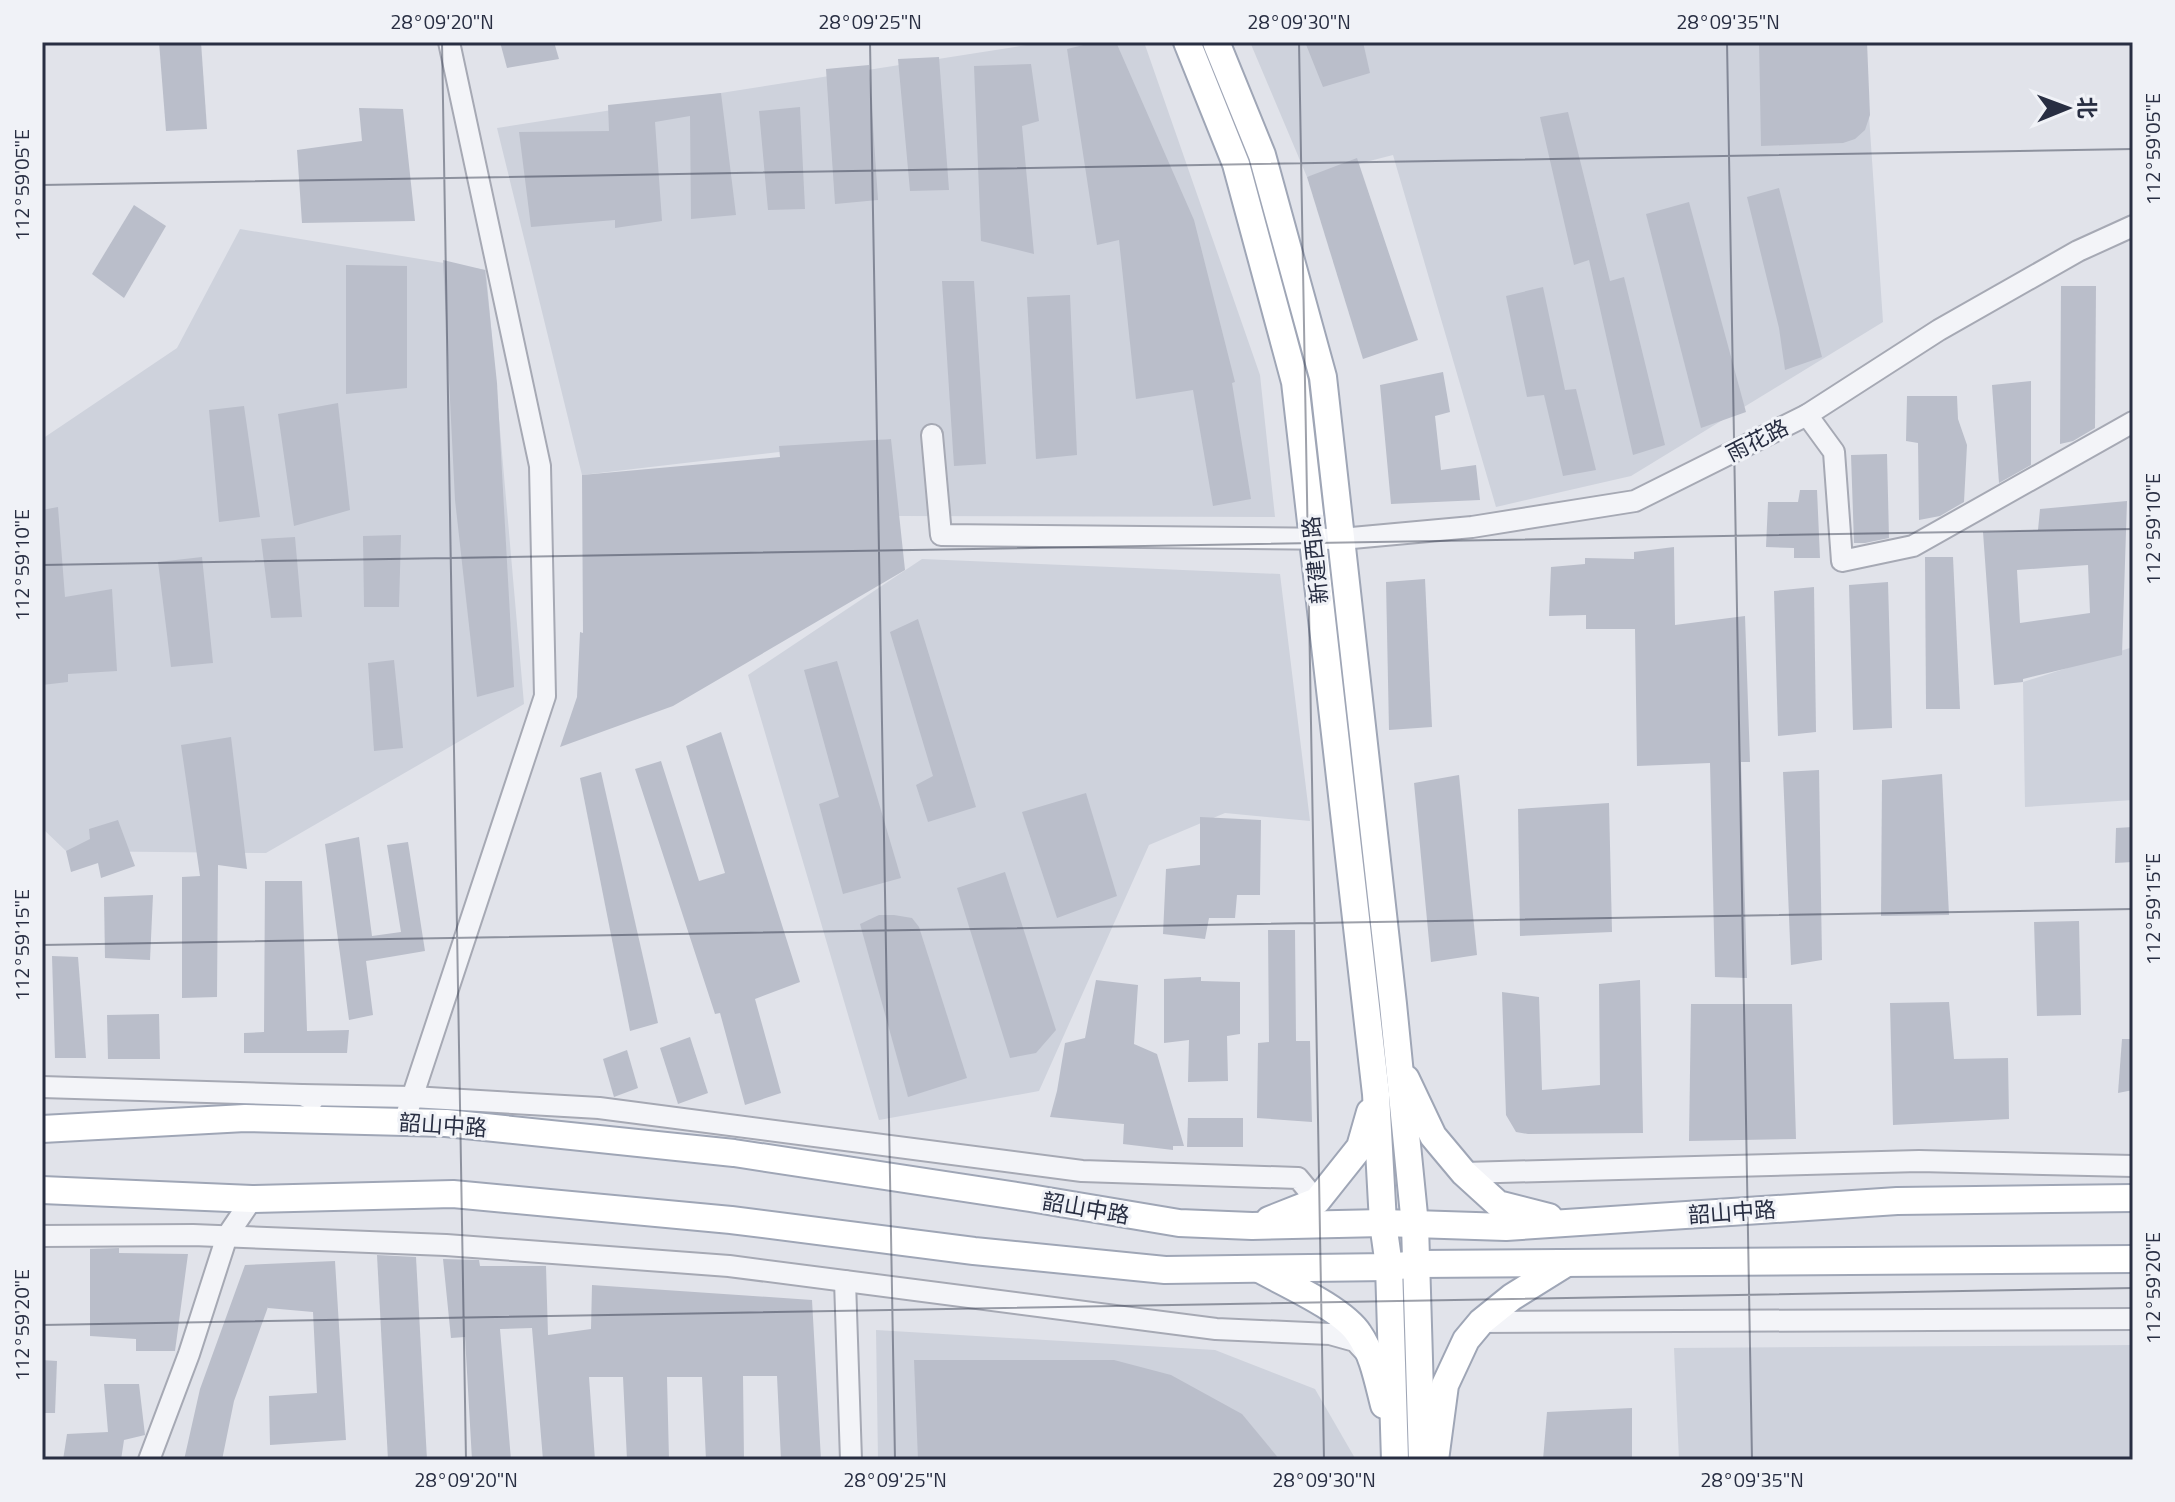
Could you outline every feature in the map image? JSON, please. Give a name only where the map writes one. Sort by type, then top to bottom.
[{"type":"main road","name":"新建西路","points":[[1187,42],[1236,164],[1295,382],[1376,1094],[1383,1223],[1389,1267],[1395,1453]]},
{"type":"main road","name":"新建西路","points":[[1216,42],[1262,155],[1323,377],[1415,1225],[1422,1460]]},
{"type":"main road","points":[[1398,1062],[1433,1136],[1464,1173],[1498,1204],[1570,1222]]},
{"type":"main road","points":[[1252,1226],[1317,1201],[1360,1147],[1376,1094]]},
{"type":"main road","name":"韶山中路","points":[[42,1129],[245,1118],[446,1123],[734,1153],[1179,1223],[1252,1226],[1383,1223],[1506,1227],[1897,1201],[2133,1198]]},
{"type":"main road","points":[[42,1190],[252,1199],[453,1194],[731,1220],[974,1251],[1165,1270],[1417,1264],[2133,1259]]},
{"type":"main road","points":[[1435,1460],[1445,1385],[1466,1340],[1481,1322],[1512,1297],[1565,1264]]},
{"type":"main road","points":[[1259,1269],[1338,1314],[1359,1333],[1371,1359],[1395,1453]]},
{"type":"street","points":[[404,1122],[545,696],[540,466],[449,42]]},
{"type":"street","name":"雨花路","points":[[932,435],[941,535],[1341,539],[1472,527],[1635,501],[1807,415],[1939,330],[2078,251],[2133,226]]},
{"type":"street","points":[[1807,415],[1834,452],[1842,561],[1913,546],[2133,422]]},
{"type":"street","points":[[42,1087],[412,1097],[599,1108],[1082,1171],[1298,1178],[1317,1201]]},
{"type":"street","points":[[302,1095],[354,1121]]},
{"type":"street","points":[[1464,1173],[1919,1161],[2133,1166]]},
{"type":"street","points":[[149,1460],[189,1354],[227,1236],[252,1199]]},
{"type":"street","points":[[42,1236],[227,1236],[461,1246],[729,1266],[1216,1329],[1330,1334],[1355,1341],[1371,1359]]},
{"type":"street","points":[[845,1281],[851,1460]]},
{"type":"street","points":[[1481,1322],[2133,1319]]},
{"type":"shaded area","points":[[1046,42],[1144,42],[1260,375],[1275,517],[898,516],[890,439],[582,475],[497,128]]},
{"type":"shaded area","points":[[1250,42],[1864,42],[1883,322],[1631,476],[1496,507],[1393,155],[1307,177]]},
{"type":"shaded area","points":[[240,229],[486,270],[524,704],[266,853],[66,851],[42,828],[42,439],[177,348]]},
{"type":"shaded area","points":[[922,559],[1280,574],[1310,821],[1225,813],[1149,845],[1039,1091],[879,1120],[748,675]]},
{"type":"shaded area","points":[[2133,647],[2133,800],[2025,807],[2023,682]]},
{"type":"shaded area","points":[[876,1330],[1215,1350],[1315,1389],[1356,1460],[878,1460]]},
{"type":"shaded area","points":[[2133,1345],[2133,1460],[1679,1460],[1674,1348]]},
{"type":"building","points":[[159,42],[201,42],[207,129],[166,131]]},
{"type":"building","points":[[500,42],[554,42],[559,59],[507,68]]},
{"type":"building","points":[[1096,42],[1116,42],[1194,220],[1235,382],[1232,383],[1251,499],[1213,506],[1193,390],[1136,399],[1119,240],[1097,245],[1067,49]]},
{"type":"building","points":[[1305,42],[1363,42],[1370,73],[1323,87]]},
{"type":"building","points":[[1759,42],[1867,42],[1870,115],[1865,130],[1855,139],[1843,143],[1761,146]]},
{"type":"building","points":[[939,57],[949,190],[910,191],[898,59]]},
{"type":"building","points":[[1031,64],[1039,121],[1022,126],[1034,254],[981,241],[974,66]]},
{"type":"building","points":[[869,65],[878,200],[835,204],[826,69]]},
{"type":"building","points":[[721,93],[736,215],[691,219],[690,116],[655,122],[662,221],[615,228],[615,220],[531,227],[519,132],[609,131],[608,105]]},
{"type":"building","points":[[800,107],[805,209],[768,210],[759,111]]},
{"type":"building","points":[[359,108],[403,109],[415,221],[302,223],[297,150],[362,141]]},
{"type":"building","points":[[1568,112],[1610,281],[1624,277],[1665,445],[1633,455],[1589,260],[1574,265],[1540,117]]},
{"type":"building","points":[[1357,158],[1418,340],[1363,359],[1307,177]]},
{"type":"building","points":[[1779,188],[1822,357],[1785,370],[1779,328],[1747,197]]},
{"type":"building","points":[[1689,202],[1746,412],[1701,428],[1646,214]]},
{"type":"building","points":[[134,205],[166,226],[124,298],[92,274]]},
{"type":"building","points":[[443,260],[485,270],[497,383],[514,687],[477,697],[455,500]]},
{"type":"building","points":[[346,265],[407,266],[407,388],[346,394]]},
{"type":"building","points":[[942,281],[974,281],[986,464],[954,466]]},
{"type":"building","points":[[2061,286],[2096,286],[2095,428],[2073,441],[2060,444]]},
{"type":"building","points":[[1543,287],[1565,390],[1576,389],[1596,470],[1563,476],[1544,395],[1527,397],[1506,296]]},
{"type":"building","points":[[1070,295],[1077,455],[1036,459],[1027,297]]},
{"type":"building","points":[[1443,372],[1450,412],[1435,416],[1441,470],[1476,465],[1480,500],[1391,504],[1380,385]]},
{"type":"building","points":[[2031,381],[2031,465],[1999,483],[1992,385]]},
{"type":"building","points":[[1907,396],[1957,396],[1958,419],[1967,445],[1964,502],[1940,516],[1919,520],[1918,443],[1906,441]]},
{"type":"building","points":[[338,403],[350,510],[294,526],[278,414]]},
{"type":"building","points":[[244,406],[260,517],[219,522],[209,410]]},
{"type":"building","points":[[891,439],[905,570],[673,706],[560,747],[577,697],[580,632],[583,633],[582,475],[780,457],[779,446]]},
{"type":"building","points":[[1887,454],[1889,538],[1854,543],[1851,455]]},
{"type":"building","points":[[1800,490],[1817,490],[1820,558],[1794,558],[1794,548],[1766,547],[1768,502],[1798,502]]},
{"type":"building","points":[[2127,501],[2122,655],[2023,679],[2023,682],[1994,685],[1983,532],[2038,530],[2040,509]],"holes":[[[2088,565],[2090,613],[2020,623],[2017,570]]]},
{"type":"building","points":[[58,507],[65,597],[112,589],[117,671],[68,674],[68,682],[42,685],[42,510]]},
{"type":"building","points":[[401,535],[399,607],[364,607],[363,536]]},
{"type":"building","points":[[295,537],[302,617],[271,618],[261,539]]},
{"type":"building","points":[[1674,547],[1675,625],[1745,616],[1750,762],[1741,762],[1747,978],[1715,977],[1710,763],[1637,766],[1635,629],[1586,629],[1586,615],[1549,616],[1551,567],[1585,564],[1585,558],[1634,559],[1634,552]]},
{"type":"building","points":[[202,557],[213,663],[171,667],[158,562]]},
{"type":"building","points":[[1925,557],[1953,557],[1960,709],[1926,709]]},
{"type":"building","points":[[1425,579],[1432,727],[1389,730],[1386,582]]},
{"type":"building","points":[[1888,582],[1892,728],[1853,730],[1849,585]]},
{"type":"building","points":[[1814,587],[1816,732],[1778,736],[1774,591]]},
{"type":"building","points":[[918,619],[976,807],[928,822],[916,785],[933,776],[890,632]]},
{"type":"building","points":[[394,660],[403,748],[374,751],[368,663]]},
{"type":"building","points":[[837,661],[901,878],[843,894],[819,804],[839,797],[804,670]]},
{"type":"building","points":[[721,732],[800,982],[755,999],[781,1093],[745,1105],[720,1013],[715,1014],[635,769],[661,761],[699,881],[725,873],[686,746]]},
{"type":"building","points":[[231,737],[247,869],[218,865],[217,997],[182,998],[182,877],[200,876],[181,745]]},
{"type":"building","points":[[1819,770],[1822,960],[1791,965],[1783,772]]},
{"type":"building","points":[[601,772],[658,1023],[630,1031],[580,778]]},
{"type":"building","points":[[1942,774],[1949,915],[1881,916],[1882,780]]},
{"type":"building","points":[[1459,775],[1477,955],[1431,962],[1414,783]]},
{"type":"building","points":[[1086,793],[1117,896],[1057,918],[1022,812]]},
{"type":"building","points":[[1609,803],[1612,932],[1520,936],[1518,809]]},
{"type":"building","points":[[1200,817],[1261,820],[1260,895],[1237,895],[1235,918],[1209,918],[1205,939],[1163,934],[1166,869],[1200,865]]},
{"type":"building","points":[[118,820],[135,866],[101,878],[98,863],[71,872],[66,851],[90,839],[89,829]]},
{"type":"building","points":[[2133,827],[2133,862],[2115,863],[2116,828]]},
{"type":"building","points":[[359,837],[372,936],[401,932],[387,845],[408,842],[425,951],[366,961],[373,1015],[349,1020],[325,844]]},
{"type":"building","points":[[1005,872],[1056,1030],[1036,1053],[1010,1058],[957,888]]},
{"type":"building","points":[[265,881],[302,881],[307,1031],[349,1030],[347,1053],[244,1053],[244,1033],[264,1032]]},
{"type":"building","points":[[153,895],[150,960],[105,958],[104,897]]},
{"type":"building","points":[[879,915],[912,918],[919,927],[967,1078],[908,1097],[860,924]]},
{"type":"building","points":[[2079,921],[2081,1015],[2037,1016],[2034,922]]},
{"type":"building","points":[[1268,930],[1295,930],[1296,1041],[1310,1041],[1312,1122],[1257,1118],[1258,1043],[1269,1042]]},
{"type":"building","points":[[52,956],[78,957],[86,1058],[55,1058]]},
{"type":"building","points":[[1201,977],[1201,981],[1240,982],[1240,1034],[1227,1036],[1228,1081],[1188,1082],[1189,1040],[1164,1043],[1164,979]]},
{"type":"building","points":[[1096,980],[1138,985],[1134,1044],[1157,1054],[1184,1146],[1173,1146],[1173,1150],[1123,1144],[1124,1124],[1050,1117],[1065,1043],[1085,1038]]},
{"type":"building","points":[[1640,980],[1643,1133],[1516,1132],[1506,1115],[1502,992],[1539,997],[1542,1090],[1600,1085],[1599,984]]},
{"type":"building","points":[[1949,1002],[1954,1059],[2008,1058],[2009,1119],[1893,1125],[1890,1003]]},
{"type":"building","points":[[1691,1004],[1792,1004],[1796,1139],[1689,1141]]},
{"type":"building","points":[[159,1014],[160,1059],[108,1059],[107,1015]]},
{"type":"building","points":[[690,1037],[708,1093],[678,1104],[660,1048]]},
{"type":"building","points":[[2122,1039],[2133,1039],[2133,1090],[2118,1093]]},
{"type":"building","points":[[627,1050],[638,1088],[614,1097],[603,1059]]},
{"type":"building","points":[[1188,1118],[1243,1118],[1243,1147],[1187,1147]]},
{"type":"building","points":[[119,1248],[119,1253],[188,1254],[175,1351],[136,1351],[136,1339],[90,1336],[90,1249]]},
{"type":"building","points":[[377,1255],[416,1257],[427,1460],[388,1460]]},
{"type":"building","points":[[443,1259],[479,1260],[480,1266],[546,1266],[548,1335],[591,1329],[592,1285],[812,1300],[821,1460],[781,1460],[777,1376],[743,1376],[744,1460],[706,1460],[702,1377],[667,1377],[669,1460],[627,1460],[623,1377],[589,1377],[595,1460],[543,1460],[532,1328],[500,1329],[511,1460],[472,1460],[465,1337],[451,1338]]},
{"type":"building","points":[[335,1261],[346,1440],[270,1445],[269,1396],[317,1393],[313,1312],[268,1307],[234,1401],[222,1460],[184,1460],[200,1389],[245,1265]]},
{"type":"building","points":[[42,1360],[57,1361],[55,1413],[42,1413]]},
{"type":"building","points":[[914,1360],[1114,1360],[1171,1375],[1242,1414],[1280,1460],[918,1460]]},
{"type":"building","points":[[104,1384],[139,1384],[145,1435],[124,1440],[121,1460],[63,1460],[67,1434],[108,1432]]},
{"type":"building","points":[[1632,1408],[1632,1460],[1543,1460],[1547,1412]]}]
